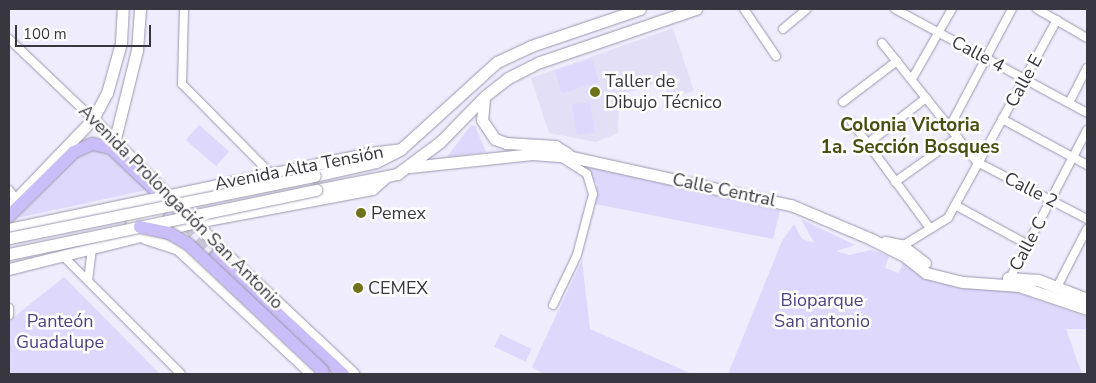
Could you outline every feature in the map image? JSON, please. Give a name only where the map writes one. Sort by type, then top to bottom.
[{"type":"main road","points":[[9,216],[74,152],[92,144],[111,148],[153,188]]},
{"type":"main road","points":[[142,232],[169,233],[188,244],[321,373]]},
{"type":"main road","points":[[221,255],[343,374]]},
{"type":"street","points":[[9,212],[12,195],[93,119],[107,94],[121,43],[123,9]]},
{"type":"street","points":[[115,139],[137,50],[140,9]]},
{"type":"street","points":[[184,9],[182,84],[271,174]]},
{"type":"street","points":[[401,149],[497,62],[530,46],[640,9]]},
{"type":"street","points":[[744,9],[776,56]]},
{"type":"street","points":[[783,29],[807,9]]},
{"type":"street","name":"Calle 4","points":[[896,9],[1087,113]]},
{"type":"street","points":[[912,80],[952,9]]},
{"type":"street","points":[[949,128],[1012,9]]},
{"type":"street","points":[[1037,9],[1087,38]]},
{"type":"street","points":[[388,176],[410,167],[440,142],[485,96],[508,78],[540,62],[689,10]]},
{"type":"street","name":"Calle E","points":[[899,248],[948,218],[977,162],[1057,20]]},
{"type":"street","name":"Avenida Prolongación San Antonio","points":[[9,39],[115,139],[169,194],[196,222],[221,255],[354,374]]},
{"type":"street","name":"Calle 2","points":[[882,44],[977,162],[1087,218]]},
{"type":"street","points":[[843,102],[897,61]]},
{"type":"street","points":[[1069,103],[1087,68]]},
{"type":"street","name":"Calle Central","points":[[485,96],[482,120],[495,139],[506,143],[556,151],[572,157],[791,205],[871,239],[899,248]]},
{"type":"street","points":[[867,144],[926,98]]},
{"type":"street","points":[[1002,119],[1087,165]]},
{"type":"street","points":[[851,121],[930,228]]},
{"type":"street","name":"Calle C","points":[[1010,278],[1087,130]]},
{"type":"street","points":[[895,182],[958,137]]},
{"type":"street","name":"Avenida Alta Tensión","points":[[9,228],[169,194],[401,149]]},
{"type":"street","name":"Avenida Alta Tensión","points":[[9,238],[315,176],[376,162],[401,149]]},
{"type":"street","points":[[553,305],[577,255],[593,194],[587,174],[556,151]]},
{"type":"street","name":"Calle Central","points":[[410,167],[556,151]]},
{"type":"street","name":"Avenida Alta Tensión","points":[[9,269],[92,250],[142,232],[316,190],[388,176]]},
{"type":"street","name":"Avenida Alta Tensión","points":[[9,254],[142,232],[372,189],[388,176]]},
{"type":"street","points":[[88,281],[92,250],[111,230],[159,213],[169,194]]},
{"type":"street","points":[[955,205],[1028,245]]},
{"type":"street","points":[[47,220],[45,242],[88,281],[181,374]]},
{"type":"street","points":[[1057,287],[1087,229]]},
{"type":"street","name":"Avenida Prolongación San Antonio","points":[[142,232],[178,249],[321,373]]},
{"type":"street","points":[[899,248],[938,270],[984,279],[1038,280],[1087,299]]},
{"type":"street","points":[[899,248],[920,270],[938,277],[1019,286],[1087,309]]},
{"type":"street","points":[[205,273],[209,259],[221,255]]},
{"type":"street","points":[[9,308],[9,315]]},
{"type":"shaded area","points":[[673,28],[694,91],[668,99],[664,80],[619,96],[618,133],[596,142],[549,133],[531,78]]},
{"type":"green space","points":[[592,59],[599,82],[562,93],[555,70]]},
{"type":"green space","points":[[590,102],[595,133],[577,135],[572,105]]},
{"type":"green space","points":[[199,125],[229,151],[216,166],[186,140]]},
{"type":"green space","points":[[471,125],[475,126],[486,152],[447,157]]},
{"type":"green space","points":[[94,150],[113,157],[147,190],[17,218],[77,158]]},
{"type":"green space","points":[[583,165],[780,211],[773,239],[595,204],[597,184]]},
{"type":"green space","name":"Bioparque San antonio","points":[[801,219],[855,245],[836,251],[849,255],[871,250],[889,256],[885,268],[899,273],[904,260],[985,287],[1016,292],[1087,317],[1087,329],[1066,329],[1082,374],[728,374],[782,241],[794,224],[802,239],[814,243]]},
{"type":"green space","points":[[582,260],[590,329],[692,374],[544,374],[532,367]]},
{"type":"green space","name":"Panteón Guadalupe","points":[[64,277],[160,374],[9,374],[9,321]]},
{"type":"green space","points":[[500,334],[532,349],[526,361],[494,347]]},
{"type":"tunnel","points":[[162,198],[216,257]]},
{"type":"place","name":"Taller de Dibujo Técnico","points":[[595,92]]},
{"type":"place","name":"Pemex","points":[[361,213]]},
{"type":"place","name":"CEMEX","points":[[358,288]]},
{"type":"district","name":"Colonia Victoria 1a. Sección Bosques","points":[[910,137]]}]
